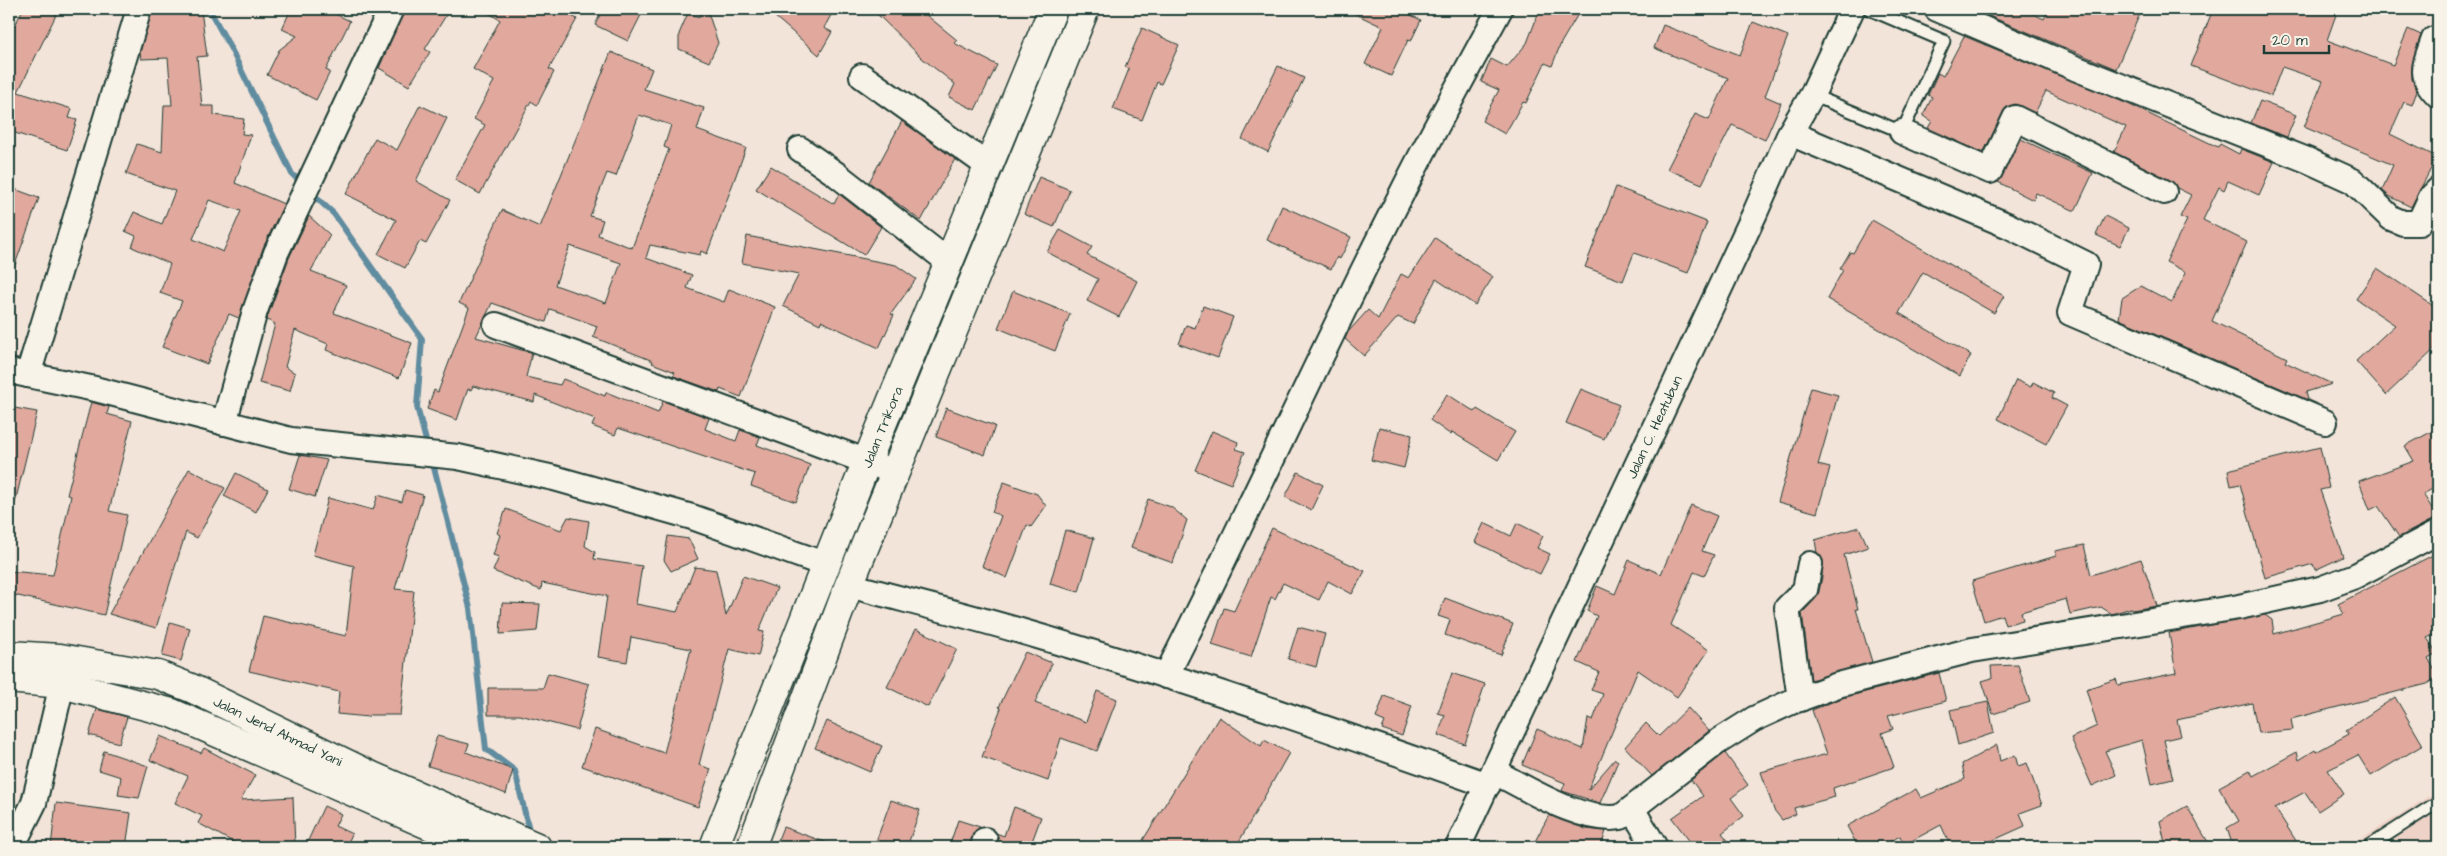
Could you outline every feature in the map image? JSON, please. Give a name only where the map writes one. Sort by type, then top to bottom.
[{"type":"main road","name":"Jalan Trikora","points":[[714,847],[867,461],[950,263],[987,165],[1053,9]]},
{"type":"main road","name":"Jalan Trikora","points":[[751,847],[849,585],[1085,9]]},
{"type":"main road","name":"Jalan Jend Ahmad Yani","points":[[9,655],[60,658],[158,675],[191,688],[372,776],[537,847]]},
{"type":"main road","name":"Jalan Jend Ahmad Yani","points":[[9,679],[62,684],[172,713],[479,847]]},
{"type":"street","points":[[139,9],[18,373],[95,389],[291,440],[458,457],[554,478],[692,517],[827,565]]},
{"type":"street","points":[[224,423],[255,311],[276,253],[391,9]]},
{"type":"street","points":[[1166,676],[1228,556],[1259,486],[1402,192],[1500,9]]},
{"type":"street","name":"Jalan C. Heatubun","points":[[1458,847],[1755,213],[1790,133],[1812,95],[1852,9]]},
{"type":"street","points":[[1938,9],[2075,68],[2326,168],[2353,181],[2391,218],[2402,223],[2419,223],[2431,197],[2438,190]]},
{"type":"street","points":[[2434,39],[2424,68],[2428,86],[2438,94]]},
{"type":"street","points":[[862,76],[987,165]]},
{"type":"street","points":[[1902,132],[1990,171],[2015,118],[2164,192]]},
{"type":"street","points":[[1790,133],[2009,226],[2086,264],[2070,313],[2326,422]]},
{"type":"street","points":[[800,149],[836,174],[950,263]]},
{"type":"street","points":[[496,325],[895,472]]},
{"type":"street","points":[[849,585],[1018,630],[1491,778],[1594,816],[1615,818],[1632,809],[1716,743],[1754,720],[1800,698],[1847,682],[1972,650],[2230,608],[2320,589],[2356,576],[2438,532]]},
{"type":"street","points":[[1800,698],[1787,608],[1805,590],[1810,564]]},
{"type":"street","points":[[12,847],[34,803],[62,684]]},
{"type":"street","points":[[1632,809],[1655,847]]},
{"type":"lane","points":[[1812,95],[1902,132],[1944,41],[1869,9]]},
{"type":"lane","points":[[2368,847],[2382,844],[2438,802]]},
{"type":"shaded area","points":[[2438,790],[2438,847],[2349,847]]},
{"type":"building","points":[[23,9],[59,9],[18,92],[72,109],[69,118],[77,120],[67,150],[9,131],[9,37]]},
{"type":"building","points":[[291,9],[325,9],[350,21],[326,70],[330,72],[316,100],[267,75],[279,50],[297,36],[282,29]]},
{"type":"building","points":[[405,9],[450,9],[425,49],[430,52],[409,86],[379,68]]},
{"type":"building","points":[[482,9],[560,9],[577,19],[549,69],[554,72],[537,105],[531,101],[480,194],[455,180],[485,125],[474,119],[494,81],[473,69],[500,20]]},
{"type":"building","points":[[603,9],[644,9],[628,41],[595,25]]},
{"type":"building","points":[[702,9],[707,9],[718,43],[709,62],[679,49],[679,34],[688,13],[699,17]]},
{"type":"building","points":[[766,9],[819,9],[831,15],[824,28],[832,32],[819,55]]},
{"type":"building","points":[[872,9],[919,9],[957,40],[954,43],[997,65],[975,110],[949,97],[955,84],[923,59]]},
{"type":"building","points":[[1345,9],[1398,9],[1421,20],[1411,41],[1408,40],[1391,76],[1365,64],[1383,27]]},
{"type":"building","points":[[1540,9],[1581,9],[1561,43],[1552,66],[1545,63],[1526,103],[1523,102],[1505,134],[1482,121],[1499,90],[1481,82],[1491,59],[1507,67],[1527,43]]},
{"type":"building","points":[[1978,9],[2023,9],[2044,19],[2049,9],[2142,9],[2116,69],[1977,11]]},
{"type":"building","points":[[2213,9],[2338,9],[2327,40],[2393,65],[2408,29],[2421,35],[2412,66],[2412,79],[2417,91],[2412,105],[2404,102],[2390,134],[2437,157],[2411,207],[2389,196],[2382,190],[2393,165],[2304,127],[2323,81],[2282,67],[2271,96],[2191,66]]},
{"type":"building","points":[[201,10],[207,56],[197,57],[202,106],[214,106],[214,115],[244,119],[242,134],[251,135],[235,183],[284,204],[263,248],[239,318],[229,314],[207,364],[162,347],[182,301],[160,293],[170,264],[132,247],[136,236],[125,231],[134,212],[162,224],[175,191],[126,174],[137,144],[162,152],[164,105],[172,105],[168,58],[141,59],[140,52],[152,11]],"holes":[[[209,200],[241,211],[223,252],[193,239]]]},
{"type":"building","points":[[1753,22],[1788,36],[1765,96],[1781,103],[1765,140],[1732,125],[1702,184],[1667,169],[1695,114],[1709,120],[1728,78],[1654,48],[1663,25],[1740,55]]},
{"type":"building","points":[[1142,28],[1179,45],[1161,84],[1157,82],[1142,120],[1113,109],[1129,69],[1125,67]]},
{"type":"building","points":[[1964,36],[2128,104],[2218,147],[2220,144],[2239,154],[2241,149],[2274,162],[2259,195],[2228,181],[2224,190],[2219,187],[2203,220],[2247,242],[2212,321],[2287,358],[2285,362],[2332,384],[2306,392],[2308,400],[2119,319],[2122,298],[2141,286],[2172,302],[2186,272],[2166,262],[2187,220],[2180,217],[2191,195],[2177,188],[2170,180],[2114,152],[2126,127],[2046,91],[2035,113],[2015,104],[2007,107],[1983,153],[1928,128],[1932,121],[1923,116],[1932,97],[1928,95],[1938,73],[1943,76]]},
{"type":"building","points":[[611,52],[652,69],[644,89],[704,108],[697,130],[746,148],[707,254],[701,251],[700,255],[650,245],[646,258],[692,275],[687,288],[724,302],[729,289],[775,307],[741,397],[720,389],[719,392],[673,376],[675,372],[652,363],[653,361],[593,337],[597,326],[550,309],[546,322],[492,303],[476,337],[532,353],[526,377],[560,385],[563,379],[605,396],[606,392],[658,413],[663,401],[709,418],[705,429],[736,441],[740,430],[760,437],[757,445],[810,465],[796,502],[751,486],[755,474],[618,428],[615,435],[592,426],[595,419],[535,395],[534,402],[473,386],[471,390],[468,389],[457,420],[427,409],[434,390],[438,392],[469,308],[459,303],[502,210],[540,227]],"holes":[[[639,115],[671,125],[664,147],[669,149],[632,248],[598,235],[603,220],[590,216],[607,173],[616,176]],[[570,246],[621,263],[606,303],[555,285]]]},
{"type":"building","points":[[1278,66],[1304,78],[1268,152],[1242,139]]},
{"type":"building","points":[[2260,101],[2296,115],[2287,137],[2251,123]]},
{"type":"building","points":[[420,105],[447,118],[416,181],[450,200],[426,244],[420,241],[405,268],[378,254],[396,220],[346,194],[375,138],[397,150]]},
{"type":"building","points":[[902,121],[955,159],[921,221],[869,182]]},
{"type":"building","points":[[2021,137],[2021,139],[2093,173],[2075,211],[2036,193],[2033,200],[1998,182]]},
{"type":"building","points":[[771,166],[834,204],[839,194],[881,227],[864,255],[756,189]]},
{"type":"building","points":[[1039,177],[1070,190],[1054,227],[1024,214]]},
{"type":"building","points":[[9,187],[39,198],[11,276],[9,275]]},
{"type":"building","points":[[1616,187],[1707,222],[1688,273],[1634,253],[1623,281],[1585,267]]},
{"type":"building","points":[[1282,206],[1351,237],[1340,259],[1337,257],[1331,269],[1267,240]]},
{"type":"building","points":[[309,216],[330,235],[311,271],[346,285],[334,313],[412,343],[399,378],[326,350],[328,344],[295,330],[285,367],[295,373],[290,391],[259,383],[275,324],[267,320],[268,315],[289,258]]},
{"type":"building","points":[[2105,216],[2129,228],[2120,246],[2096,235]]},
{"type":"building","points":[[1872,220],[2004,296],[1994,313],[1923,272],[1899,313],[1971,355],[1960,376],[1827,299],[1843,270],[1840,269],[1850,252],[1853,253]]},
{"type":"building","points":[[1060,230],[1092,247],[1087,255],[1137,281],[1119,317],[1087,301],[1098,279],[1047,252]]},
{"type":"building","points":[[747,236],[896,265],[916,279],[891,314],[894,315],[879,348],[821,321],[820,324],[783,306],[799,274],[742,263]]},
{"type":"building","points":[[1435,238],[1493,277],[1475,305],[1436,279],[1413,324],[1398,317],[1364,356],[1345,339],[1348,332],[1368,310],[1378,319],[1401,274],[1409,278]]},
{"type":"building","points":[[2377,268],[2438,309],[2438,346],[2386,395],[2356,361],[2395,325],[2356,299]]},
{"type":"building","points":[[1013,291],[1070,314],[1055,351],[998,328]]},
{"type":"building","points":[[1203,306],[1233,317],[1218,358],[1179,344],[1186,325],[1195,328]]},
{"type":"building","points":[[2016,380],[2031,387],[2033,382],[2054,393],[2052,398],[2067,406],[2046,444],[1998,419]]},
{"type":"building","points":[[1811,388],[1838,395],[1818,465],[1830,468],[1817,513],[1778,502]]},
{"type":"building","points":[[1581,389],[1619,405],[1604,439],[1566,423]]},
{"type":"building","points":[[1447,394],[1475,412],[1477,409],[1515,432],[1498,460],[1452,432],[1451,435],[1430,420]]},
{"type":"building","points":[[91,402],[109,407],[107,414],[132,421],[109,511],[127,515],[104,615],[9,594],[9,571],[53,575],[71,496],[67,495]]},
{"type":"building","points":[[9,407],[37,412],[15,503],[9,502]]},
{"type":"building","points":[[946,408],[995,426],[985,455],[936,437]]},
{"type":"building","points":[[1379,427],[1412,435],[1404,468],[1371,460]]},
{"type":"building","points":[[2438,428],[2438,486],[2423,494],[2438,518],[2399,537],[2378,506],[2370,510],[2359,481],[2414,461],[2405,446]]},
{"type":"building","points":[[1212,431],[1238,442],[1236,449],[1245,452],[1231,484],[1195,470]]},
{"type":"building","points":[[2320,447],[2329,488],[2320,490],[2343,557],[2315,570],[2313,564],[2265,578],[2240,484],[2231,486],[2228,470]]},
{"type":"building","points":[[300,455],[327,460],[315,497],[289,489]]},
{"type":"building","points":[[189,469],[225,488],[197,538],[186,532],[156,628],[109,614]]},
{"type":"building","points":[[1298,472],[1323,485],[1311,510],[1285,497]]},
{"type":"building","points":[[236,473],[268,489],[256,512],[224,496]]},
{"type":"building","points":[[1004,482],[1037,494],[1046,506],[1031,527],[1027,525],[1007,578],[982,566],[1001,516],[992,512]]},
{"type":"building","points":[[405,490],[423,495],[395,589],[414,591],[400,715],[369,715],[368,717],[337,714],[339,692],[249,671],[263,616],[346,636],[354,566],[313,555],[328,498],[373,510],[378,495],[402,502]]},
{"type":"building","points":[[1148,499],[1171,507],[1187,520],[1173,563],[1131,548]]},
{"type":"building","points":[[1691,505],[1717,516],[1702,551],[1714,555],[1704,576],[1694,572],[1671,625],[1709,650],[1677,697],[1638,670],[1588,790],[1615,759],[1618,761],[1600,803],[1562,791],[1565,783],[1522,765],[1537,729],[1583,749],[1588,718],[1593,720],[1603,694],[1591,690],[1599,672],[1577,662],[1597,616],[1587,611],[1597,586],[1615,594],[1629,560],[1661,574]]},
{"type":"building","points":[[506,509],[561,530],[568,517],[589,521],[585,546],[595,552],[594,559],[642,566],[636,604],[677,612],[695,567],[716,570],[726,616],[743,576],[777,588],[759,631],[764,632],[758,656],[729,649],[699,765],[711,769],[698,807],[582,766],[595,729],[664,753],[691,649],[631,637],[627,662],[598,657],[607,596],[542,583],[541,590],[493,571],[499,557],[493,555],[500,535],[497,533]]},
{"type":"building","points":[[1484,523],[1511,536],[1517,523],[1543,536],[1537,548],[1550,554],[1540,574],[1475,542]]},
{"type":"building","points":[[1859,527],[1868,547],[1844,555],[1858,609],[1856,609],[1872,662],[1811,680],[1802,613],[1818,596],[1822,577],[1823,560],[1817,553],[1815,540]]},
{"type":"building","points":[[1272,528],[1365,571],[1352,594],[1328,581],[1319,600],[1283,583],[1275,599],[1271,597],[1251,657],[1212,645],[1224,608],[1234,611]]},
{"type":"building","points":[[1065,530],[1094,538],[1079,592],[1050,584]]},
{"type":"building","points":[[668,536],[689,539],[698,559],[671,571],[664,560]]},
{"type":"building","points":[[2084,545],[2091,575],[2141,559],[2157,606],[2132,610],[2131,608],[2112,614],[2101,607],[2070,614],[2066,599],[2021,612],[2023,620],[2005,625],[2002,615],[1984,621],[1972,581],[2056,556],[2055,551]]},
{"type":"building","points":[[2433,555],[2438,567],[2438,633],[2427,638],[2437,653],[2428,658],[2438,676],[2427,684],[2291,719],[2293,730],[2258,733],[2252,703],[2177,720],[2181,736],[2164,740],[2173,779],[2152,784],[2142,740],[2105,751],[2116,775],[2092,786],[2071,738],[2097,726],[2086,689],[2116,679],[2118,685],[2176,673],[2169,633],[2265,615],[2272,620],[2274,634],[2344,614],[2338,604]]},
{"type":"building","points":[[1445,598],[1513,624],[1501,655],[1445,635],[1450,620],[1438,616]]},
{"type":"building","points":[[502,603],[540,604],[537,631],[500,634]]},
{"type":"building","points":[[170,622],[190,628],[181,661],[162,656]]},
{"type":"building","points":[[1298,627],[1325,634],[1316,667],[1288,659]]},
{"type":"building","points":[[916,629],[957,649],[928,707],[887,687]]},
{"type":"building","points":[[1025,652],[1052,663],[1035,703],[1086,722],[1097,691],[1117,699],[1097,751],[1061,738],[1048,781],[982,757],[1001,708],[999,707]]},
{"type":"building","points":[[2018,665],[2030,702],[1993,714],[1982,681],[1992,678],[1991,666]]},
{"type":"building","points":[[548,673],[589,684],[577,730],[520,715],[488,715],[488,688],[543,688]]},
{"type":"building","points":[[1452,673],[1485,684],[1465,744],[1438,735],[1445,715],[1438,713]]},
{"type":"building","points":[[1939,673],[1946,701],[1888,716],[1893,729],[1882,733],[1894,767],[1833,788],[1835,797],[1794,808],[1796,814],[1782,820],[1774,810],[1761,772],[1827,754],[1812,710],[1842,698]]},
{"type":"building","points":[[1384,696],[1412,706],[1402,736],[1382,729],[1385,722],[1376,718]]},
{"type":"building","points":[[2395,697],[2423,745],[2371,776],[2358,755],[2328,770],[2344,794],[2318,811],[2305,792],[2275,808],[2300,847],[2233,847],[2227,828],[2239,821],[2219,787],[2250,770],[2253,776],[2297,752],[2299,760],[2315,750],[2316,752],[2349,734],[2346,730]]},
{"type":"building","points":[[1988,702],[1994,733],[1958,745],[1950,710]]},
{"type":"building","points":[[1688,708],[1709,731],[1652,776],[1625,747],[1646,723],[1659,736]]},
{"type":"building","points":[[97,709],[127,717],[119,743],[89,735]]},
{"type":"building","points":[[1219,717],[1261,746],[1264,740],[1289,753],[1236,847],[1152,847],[1143,840]]},
{"type":"building","points":[[827,721],[882,746],[870,772],[815,748]]},
{"type":"building","points":[[160,736],[201,753],[204,748],[255,775],[241,800],[293,797],[295,847],[242,847],[198,823],[202,816],[175,803],[188,776],[150,760]]},
{"type":"building","points":[[437,736],[469,744],[466,752],[513,770],[506,794],[459,775],[428,766]]},
{"type":"building","points":[[1997,745],[2000,761],[2015,755],[2018,766],[2027,763],[2042,805],[2020,813],[2025,826],[1978,847],[1951,847],[1941,825],[1904,845],[1900,836],[1880,847],[1858,847],[1847,826],[1916,789],[1921,798],[1965,779],[1962,764]]},
{"type":"building","points":[[104,751],[148,766],[139,798],[118,795],[121,777],[99,770]]},
{"type":"building","points":[[1725,753],[1748,785],[1731,798],[1744,816],[1722,833],[1733,847],[1694,847],[1672,818],[1703,796],[1691,780]]},
{"type":"building","points":[[891,800],[920,810],[907,847],[874,847]]},
{"type":"building","points":[[56,803],[131,813],[126,847],[51,847]]},
{"type":"building","points":[[324,806],[341,814],[335,826],[352,834],[346,847],[305,847]]},
{"type":"building","points":[[2187,806],[2211,847],[2166,847],[2160,821]]},
{"type":"building","points":[[1014,807],[1041,817],[1030,847],[997,847],[998,837],[996,833],[1004,836]]},
{"type":"building","points":[[1549,815],[1586,829],[1606,831],[1601,847],[1532,847]]},
{"type":"building","points":[[958,820],[980,827],[972,836],[970,847],[949,847]]},
{"type":"building","points":[[783,827],[833,845],[832,847],[775,847]]},
{"type":"waterway","points":[[209,9],[231,49],[292,174],[302,184]]},
{"type":"waterway","points":[[309,191],[334,214],[422,339],[417,407],[428,448]]},
{"type":"waterway","points":[[432,460],[470,608],[486,749],[515,771],[529,830]]}]
